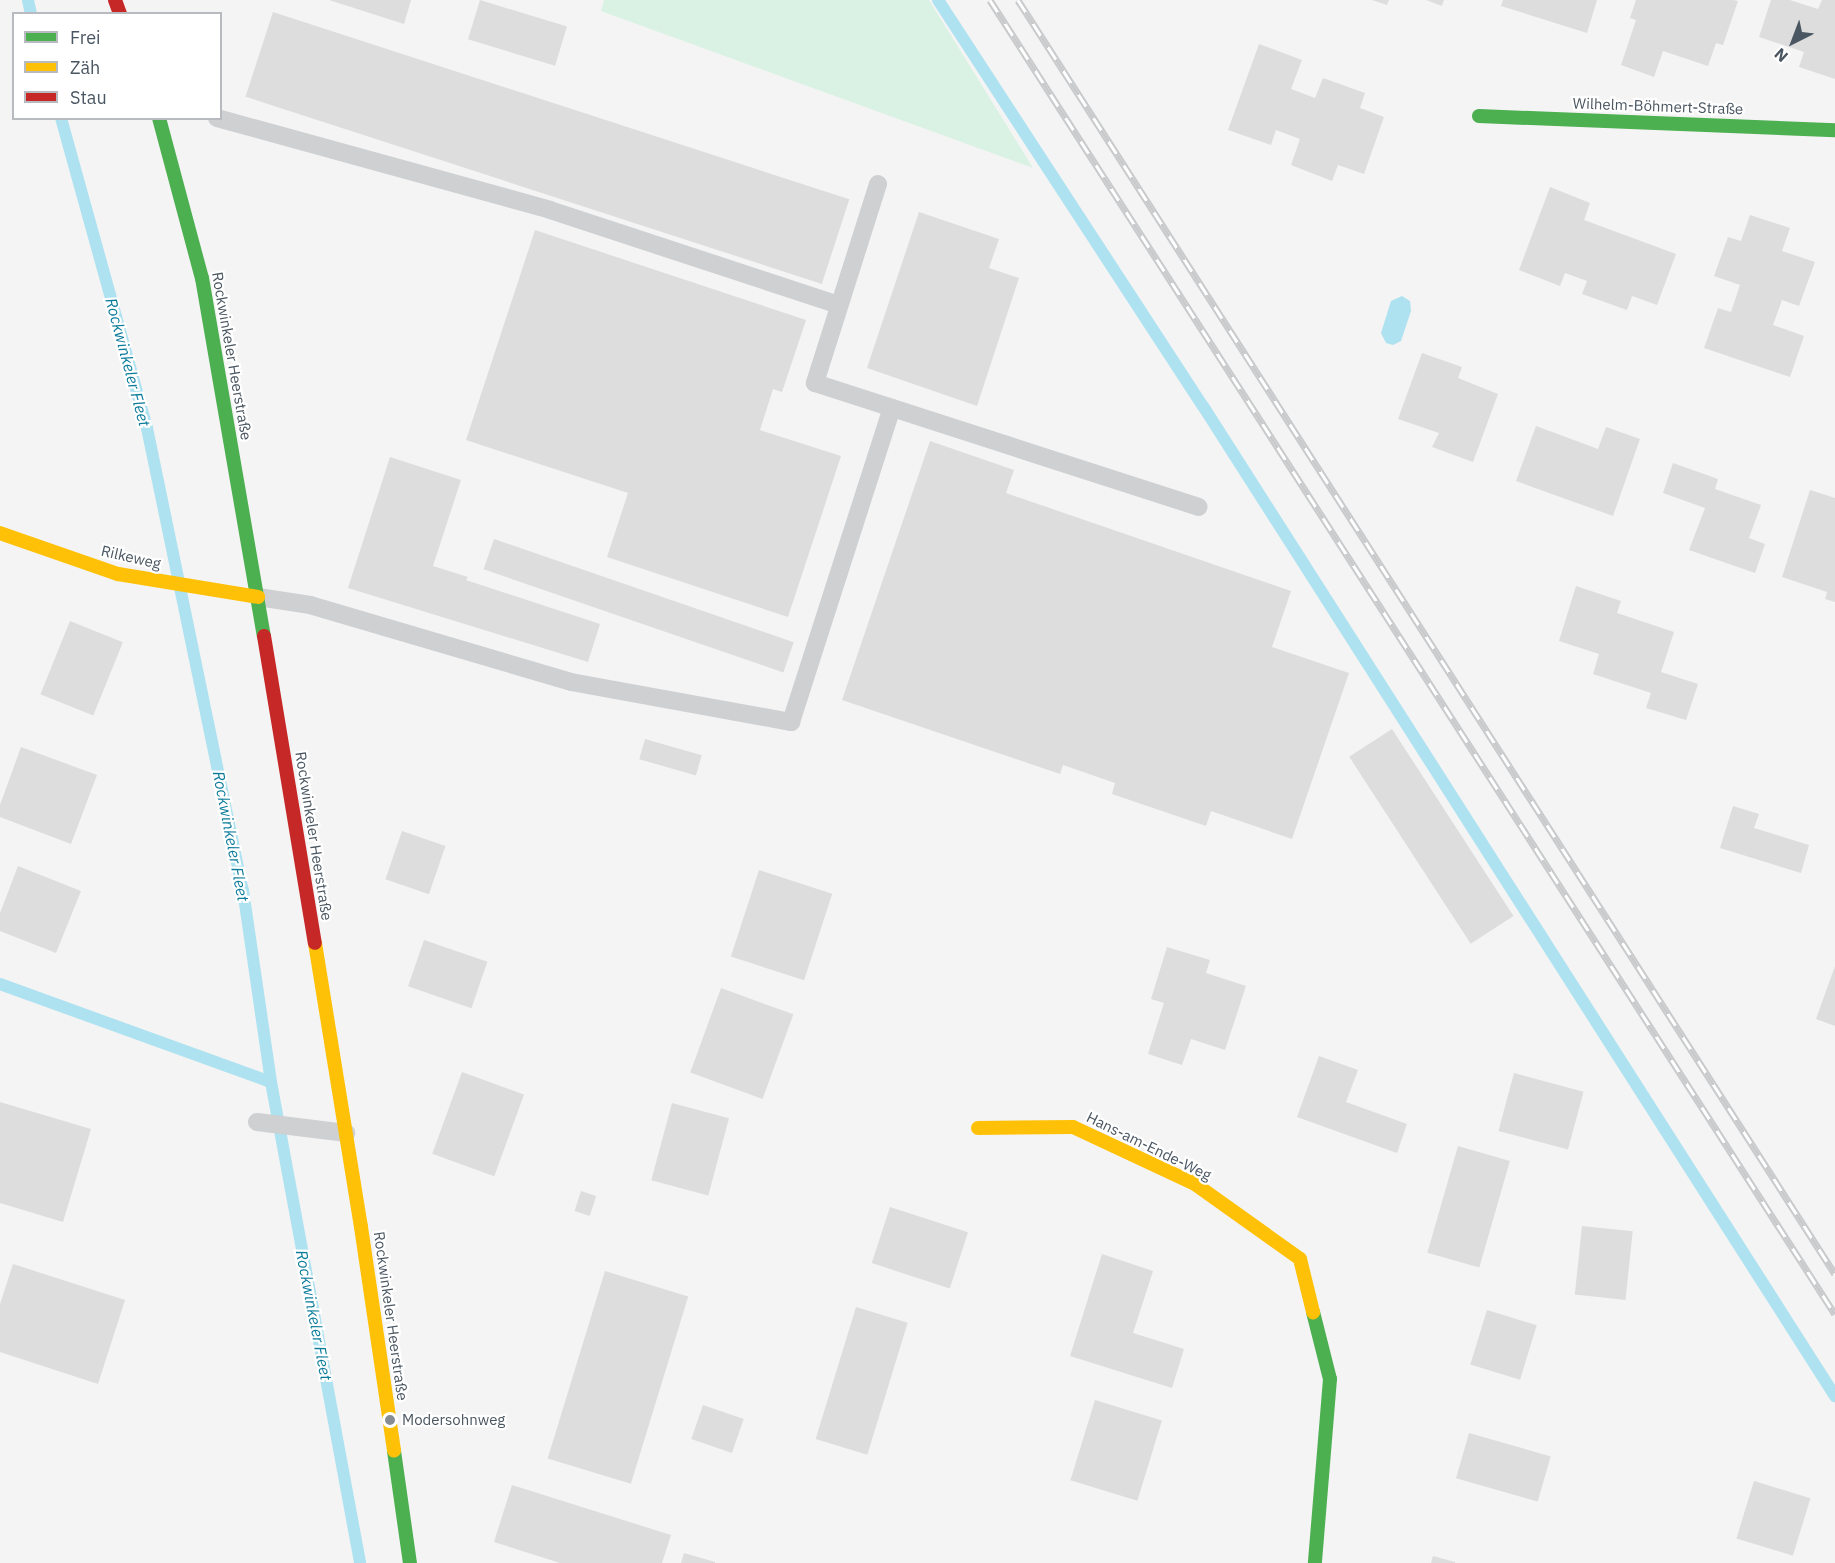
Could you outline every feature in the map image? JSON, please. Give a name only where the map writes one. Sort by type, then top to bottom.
[{"type":"main road","name":"Wilhelm-Böhmert-Straße","points":[[1479,116],[1835,130]]},
{"type":"main road","name":"Rockwinkeler Heerstraße","points":[[160,120],[202,278],[258,597],[346,1133],[410,1563]]},
{"type":"main road","name":"Rilkeweg","points":[[0,534],[118,573],[258,597]]},
{"type":"main road","name":"Hans-am-Ende-Weg","points":[[978,1128],[1073,1127],[1195,1184],[1300,1259],[1330,1379],[1315,1563]]},
{"type":"lane","points":[[222,119],[550,210],[839,305]]},
{"type":"lane","points":[[878,184],[815,383],[1198,507]]},
{"type":"lane","points":[[258,597],[310,605],[571,682],[791,722],[892,408]]},
{"type":"lane","points":[[257,1122],[346,1133]]},
{"type":"green space","points":[[604,0],[929,0],[1033,168],[601,11]]},
{"type":"water","points":[[1402,296],[1410,301],[1411,311],[1401,341],[1393,345],[1386,343],[1381,333],[1391,301]]},
{"type":"building","points":[[329,0],[411,0],[404,24]]},
{"type":"building","points":[[480,0],[567,27],[555,66],[468,39]]},
{"type":"building","points":[[1372,0],[1389,0],[1387,5]]},
{"type":"building","points":[[1426,0],[1444,0],[1442,6]]},
{"type":"building","points":[[1503,0],[1597,0],[1587,33],[1501,6]]},
{"type":"building","points":[[1636,0],[1738,1],[1723,45],[1716,43],[1708,66],[1663,51],[1654,77],[1621,65],[1636,20],[1630,18]]},
{"type":"building","points":[[1771,0],[1790,0],[1818,9],[1822,0],[1835,0],[1835,79],[1799,67],[1804,52],[1759,37]]},
{"type":"building","points":[[273,12],[849,199],[822,284],[245,97]]},
{"type":"building","points":[[1259,44],[1302,60],[1291,89],[1315,98],[1323,78],[1365,93],[1360,108],[1384,117],[1364,174],[1338,165],[1332,181],[1291,165],[1300,139],[1276,130],[1271,145],[1228,130]]},
{"type":"building","points":[[1550,187],[1590,203],[1584,220],[1676,254],[1657,305],[1632,296],[1627,310],[1582,294],[1587,281],[1565,273],[1560,286],[1519,270]]},
{"type":"building","points":[[919,212],[999,239],[989,268],[1019,278],[977,406],[867,368]]},
{"type":"building","points":[[1750,215],[1790,228],[1782,251],[1815,262],[1799,306],[1782,300],[1773,325],[1804,336],[1790,377],[1704,348],[1718,308],[1731,312],[1740,285],[1714,276],[1728,237],[1741,241]]},
{"type":"building","points":[[535,230],[806,320],[782,392],[773,389],[760,430],[841,456],[788,617],[607,557],[628,493],[466,440]]},
{"type":"building","points":[[1422,353],[1462,367],[1458,378],[1498,394],[1473,462],[1432,447],[1439,433],[1398,419]]},
{"type":"building","points":[[1536,426],[1598,449],[1606,427],[1640,439],[1613,516],[1516,481]]},
{"type":"building","points":[[930,441],[1014,470],[1006,493],[1291,591],[1272,647],[1349,673],[1292,839],[1211,811],[1206,826],[1112,794],[1115,783],[1063,765],[1060,774],[842,700]]},
{"type":"building","points":[[390,457],[461,480],[433,566],[468,577],[466,580],[600,624],[588,662],[348,588]]},
{"type":"building","points":[[1673,463],[1718,479],[1715,489],[1761,505],[1749,538],[1765,544],[1755,573],[1689,550],[1705,508],[1663,493]]},
{"type":"building","points":[[1810,490],[1835,498],[1835,602],[1825,599],[1827,592],[1782,577]]},
{"type":"building","points":[[494,539],[794,642],[783,672],[484,569]]},
{"type":"building","points":[[1576,586],[1621,601],[1617,613],[1674,632],[1661,672],[1698,684],[1686,720],[1646,708],[1651,693],[1593,674],[1599,654],[1559,641]]},
{"type":"building","points":[[70,621],[123,642],[93,716],[40,694]]},
{"type":"building","points":[[1392,729],[1513,916],[1471,944],[1349,757]]},
{"type":"building","points":[[645,739],[702,755],[696,775],[639,759]]},
{"type":"building","points":[[21,747],[97,775],[71,844],[0,817],[0,805]]},
{"type":"building","points":[[1733,806],[1759,814],[1754,828],[1809,845],[1801,873],[1720,848]]},
{"type":"building","points":[[402,831],[445,846],[429,894],[385,879]]},
{"type":"building","points":[[18,866],[81,891],[56,953],[0,931],[0,913]]},
{"type":"building","points":[[759,870],[832,894],[804,980],[731,957]]},
{"type":"building","points":[[424,940],[487,962],[471,1008],[408,986]]},
{"type":"building","points":[[1167,947],[1210,960],[1206,973],[1246,986],[1225,1050],[1191,1039],[1182,1065],[1148,1054],[1164,1003],[1151,999]]},
{"type":"building","points":[[1835,966],[1835,1026],[1816,1019]]},
{"type":"building","points":[[721,988],[793,1014],[763,1099],[690,1073]]},
{"type":"building","points":[[1319,1056],[1358,1070],[1346,1102],[1407,1124],[1397,1153],[1297,1117]]},
{"type":"building","points":[[462,1072],[524,1095],[494,1176],[432,1154]]},
{"type":"building","points":[[1514,1073],[1584,1092],[1568,1150],[1498,1131]]},
{"type":"building","points":[[0,1102],[91,1129],[63,1222],[0,1203]]},
{"type":"building","points":[[672,1103],[729,1118],[708,1196],[651,1180]]},
{"type":"building","points":[[1458,1146],[1510,1161],[1479,1268],[1427,1253]]},
{"type":"building","points":[[581,1191],[596,1196],[590,1216],[575,1211]]},
{"type":"building","points":[[890,1207],[968,1232],[950,1288],[872,1263]]},
{"type":"building","points":[[1582,1226],[1633,1231],[1626,1300],[1575,1295]]},
{"type":"building","points":[[1102,1254],[1153,1271],[1133,1333],[1184,1349],[1172,1388],[1070,1356]]},
{"type":"building","points":[[13,1264],[125,1300],[98,1384],[0,1352],[0,1304]]},
{"type":"building","points":[[605,1271],[688,1296],[631,1484],[548,1458]]},
{"type":"building","points":[[856,1307],[908,1323],[867,1455],[816,1439]]},
{"type":"building","points":[[1487,1310],[1537,1325],[1520,1380],[1470,1365]]},
{"type":"building","points":[[1095,1400],[1162,1420],[1137,1501],[1070,1480]]},
{"type":"building","points":[[703,1405],[744,1419],[732,1453],[691,1439]]},
{"type":"building","points":[[1469,1433],[1551,1456],[1538,1502],[1456,1478]]},
{"type":"building","points":[[1754,1481],[1810,1498],[1793,1556],[1736,1538]]},
{"type":"building","points":[[512,1485],[671,1535],[662,1563],[560,1563],[494,1542]]},
{"type":"building","points":[[684,1553],[715,1562],[715,1563],[681,1563]]},
{"type":"building","points":[[1433,1556],[1455,1562],[1455,1563],[1431,1563]]},
{"type":"waterway","name":"Rockwinkeler Fleet","points":[[28,0],[31,12]]},
{"type":"waterway","points":[[938,0],[1203,406],[1835,1396]]},
{"type":"waterway","name":"Rockwinkeler Fleet","points":[[62,120],[147,428],[243,890],[271,1082],[360,1563]]},
{"type":"waterway","points":[[0,984],[271,1082]]},
{"type":"railway","points":[[990,0],[1835,1314]]},
{"type":"railway","points":[[1018,0],[1835,1274]]},
{"type":"traffic: fast","points":[[1479,116],[1835,130]]},
{"type":"traffic: fast","points":[[160,120],[202,278],[264,636]]},
{"type":"traffic: fast","points":[[1313,1312],[1330,1379],[1315,1563]]},
{"type":"traffic: fast","points":[[394,1451],[410,1563]]},
{"type":"traffic: slow","points":[[0,533],[118,574],[258,597]]},
{"type":"traffic: slow","points":[[315,943],[361,1227],[394,1451]]},
{"type":"traffic: slow","points":[[978,1128],[1073,1127],[1195,1184],[1300,1259],[1313,1312]]},
{"type":"traffic: jam","points":[[115,0],[119,12]]},
{"type":"traffic: jam","points":[[264,636],[315,943]]},
{"type":"place","name":"Modersohnweg","points":[[390,1420]]}]
